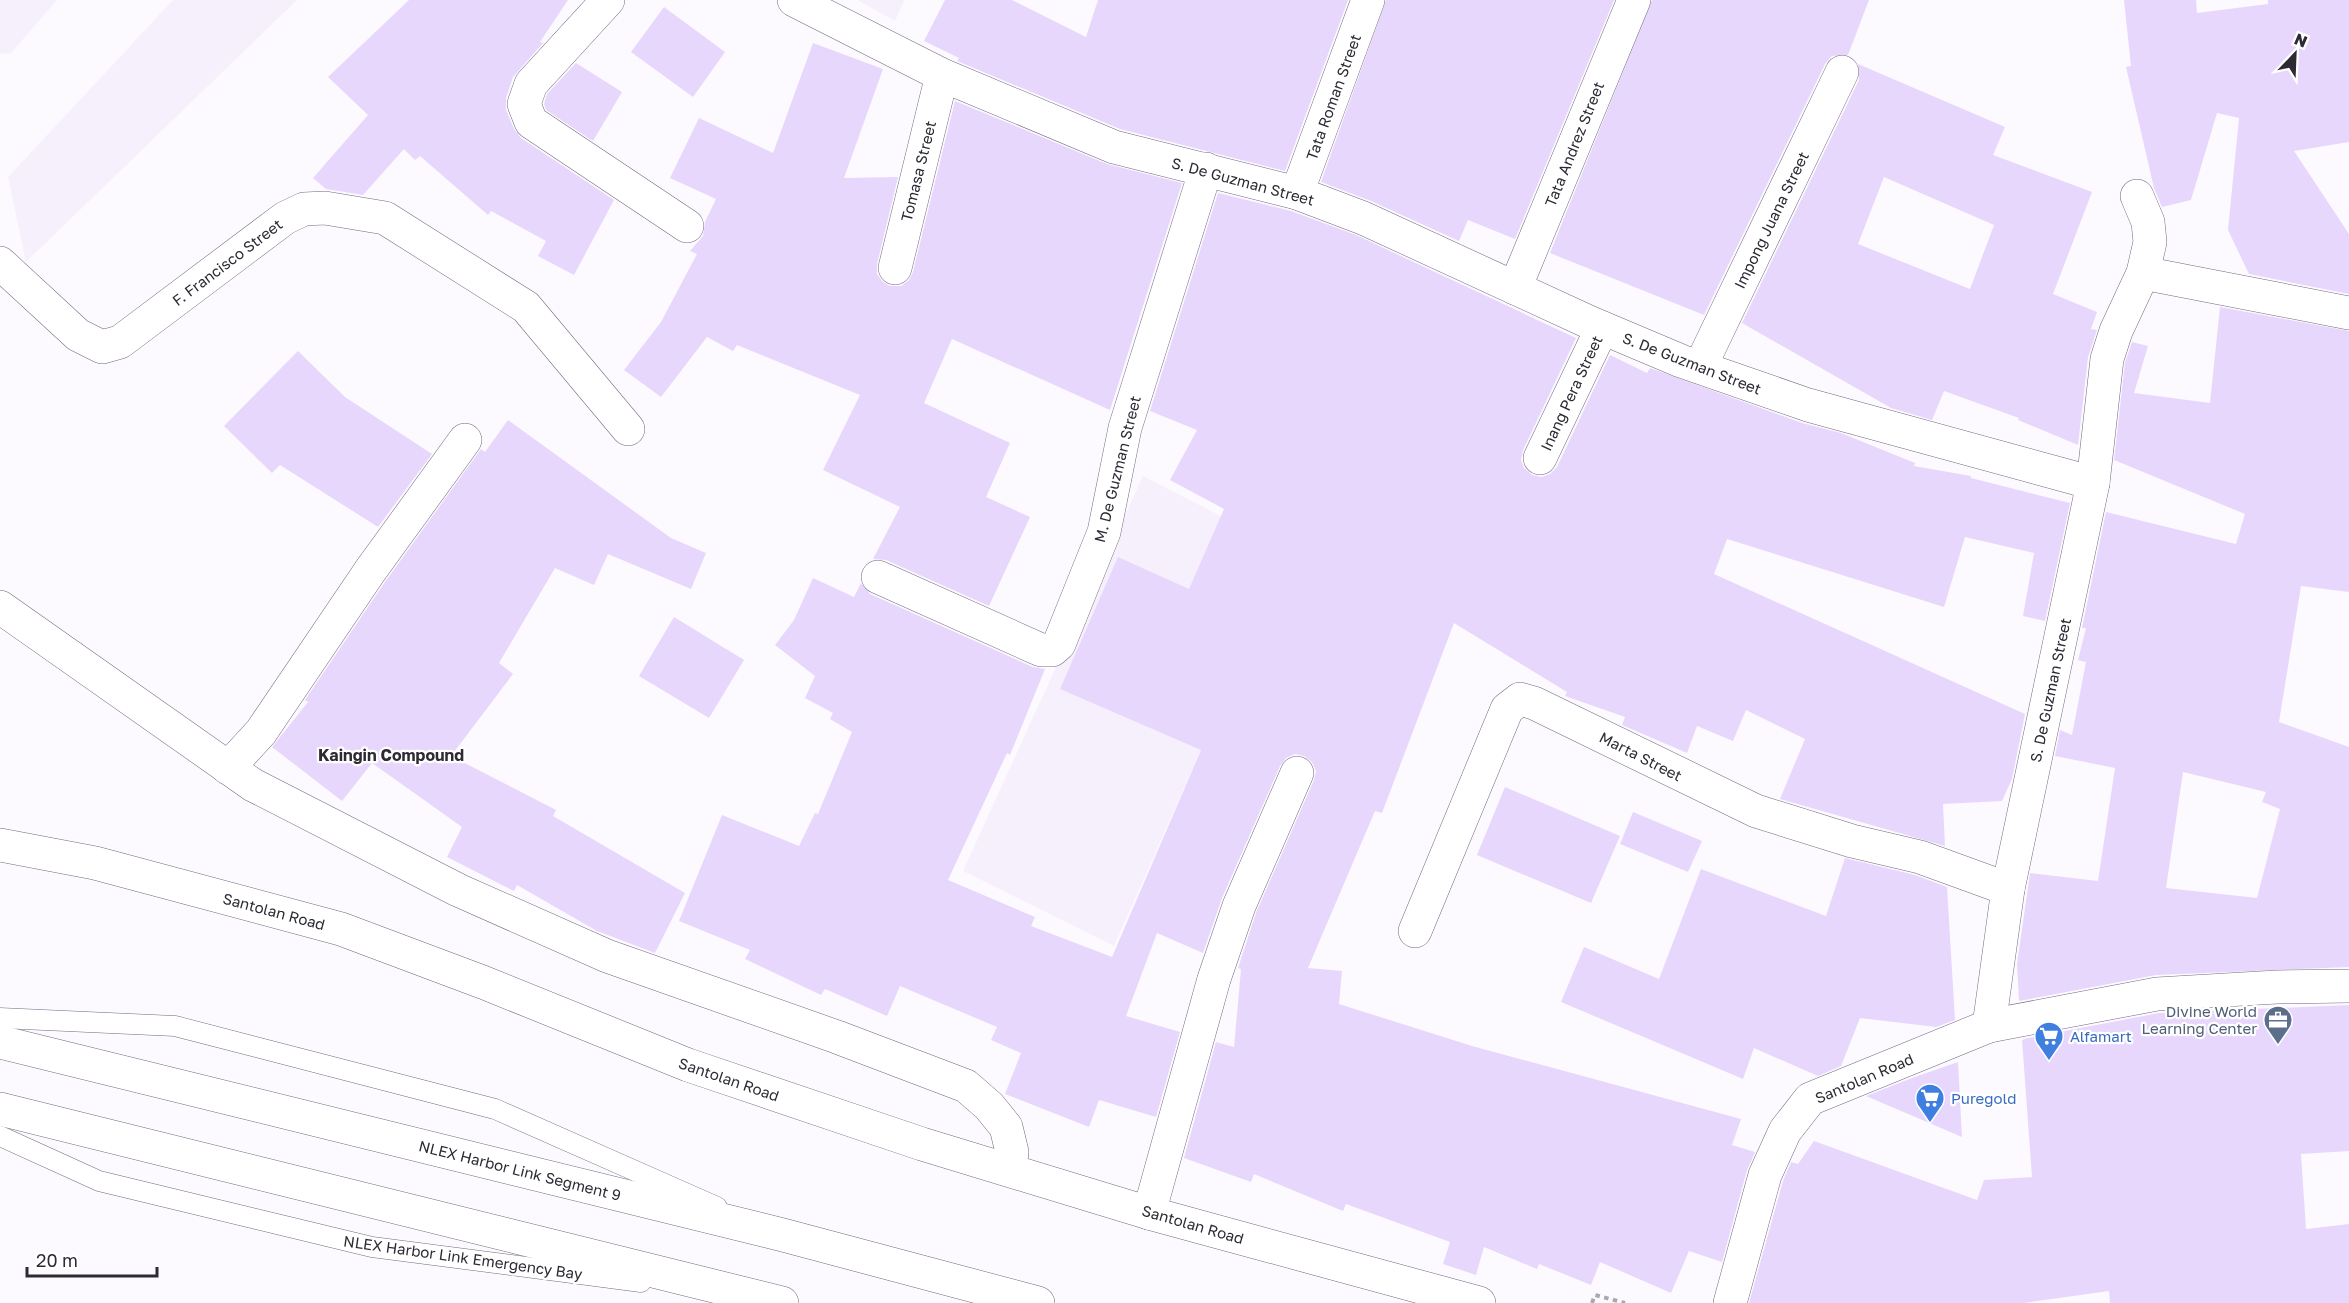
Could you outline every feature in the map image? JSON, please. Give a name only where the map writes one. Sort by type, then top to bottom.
[{"type":"main road","points":[[608,0],[531,84],[524,104],[531,122],[687,226]]},
{"type":"main road","name":"S. De Guzman Street","points":[[794,0],[942,75],[1114,147],[1297,193],[1363,218],[1602,328],[1700,367],[1808,405],[2093,483],[2008,889],[1989,1026]]},
{"type":"main road","name":"Tata Roman Street","points":[[1297,193],[1368,0]]},
{"type":"main road","name":"Tata Andrez Street","points":[[1515,288],[1634,0]]},
{"type":"main road","name":"Impong Juana Street","points":[[1700,367],[1842,72]]},
{"type":"main road","name":"Tomasa Street","points":[[895,268],[942,75]]},
{"type":"main road","name":"M. De Guzman Street","points":[[878,577],[1041,650],[1052,650],[1059,644],[1104,532],[1125,428],[1206,169]]},
{"type":"main road","points":[[2093,483],[2106,359],[2116,331],[2143,273],[2150,242],[2148,222],[2137,196]]},
{"type":"main road","name":"F. Francisco Street","points":[[0,262],[78,335],[102,346],[120,342],[285,218],[304,209],[325,208],[385,218],[526,307],[627,429]]},
{"type":"main road","points":[[2143,273],[2349,313]]},
{"type":"main road","name":"Inang Pera Street","points":[[1540,458],[1602,328]]},
{"type":"main road","points":[[228,768],[261,732],[370,571],[465,440]]},
{"type":"main road","points":[[0,607],[253,785],[458,890],[607,956],[858,1044],[966,1086],[989,1106],[1006,1127],[1012,1152],[1010,1170]]},
{"type":"main road","name":"Marta Street","points":[[1414,931],[1507,709],[1520,699],[1534,703],[1756,811],[1852,841],[1920,857],[2008,889]]},
{"type":"main road","points":[[1149,1213],[1214,979],[1239,906],[1297,773]]},
{"type":"main road","name":"Santolan Road","points":[[1,852],[95,863],[341,929],[485,983],[688,1065],[922,1144],[1149,1213],[1479,1303]]},
{"type":"main road","name":"Santolan Road","points":[[1730,1303],[1766,1175],[1785,1131],[1810,1099],[1989,1026],[2157,994],[2277,987],[2349,986]]},
{"type":"main road","name":"NLEX Harbor Link Segment 9","points":[[0,1042],[783,1235],[1038,1303]]},
{"type":"main road","points":[[0,1109],[772,1300]]},
{"type":"lane","points":[[0,1018],[176,1026],[495,1109],[783,1235]]},
{"type":"lane","name":"NLEX Harbor Link Emergency Bay","points":[[0,1136],[99,1182],[372,1247],[772,1300]]},
{"type":"path","points":[[1592,1303],[1595,1294],[1625,1303]]},
{"type":"shaded area","points":[[0,0],[57,0],[11,53],[0,54]]},
{"type":"shaded area","points":[[173,0],[297,0],[26,262],[8,177]]},
{"type":"shaded area","points":[[857,0],[904,0],[895,21]]},
{"type":"shaded area","points":[[1143,476],[1289,551],[1114,946],[963,871]]},
{"type":"building","points":[[409,0],[568,0],[540,42],[543,43],[513,77],[506,98],[506,110],[514,129],[521,138],[614,200],[574,275],[538,256],[546,241],[491,211],[488,215],[420,156],[415,160],[404,149],[363,195],[326,189],[313,178],[368,115],[328,77]]},
{"type":"building","points":[[945,0],[1012,0],[1086,37],[1098,0],[1348,0],[1285,171],[1120,129],[957,61],[959,58],[924,41]]},
{"type":"building","points":[[1386,0],[1614,0],[1515,239],[1468,220],[1459,241],[1371,201],[1321,182]]},
{"type":"building","points":[[1652,0],[1869,0],[1848,55],[1832,56],[1825,64],[1704,315],[1550,253]]},
{"type":"building","points":[[2124,0],[2196,0],[2197,13],[2268,4],[2268,0],[2349,0],[2349,142],[2294,151],[2349,234],[2349,294],[2249,274],[2228,230],[2239,118],[2217,113],[2191,200],[2162,207],[2154,188],[2126,67],[2131,66]]},
{"type":"building","points":[[664,7],[725,52],[693,97],[631,52]]},
{"type":"building","points":[[813,43],[883,69],[844,178],[898,177],[877,264],[877,274],[883,282],[890,286],[901,286],[909,280],[913,272],[955,101],[1107,164],[1182,183],[1110,410],[952,339],[924,403],[1010,443],[986,497],[1030,517],[989,606],[886,560],[873,559],[900,507],[823,470],[860,395],[737,345],[733,351],[707,337],[661,397],[624,370],[661,322],[697,254],[690,251],[703,236],[705,222],[716,199],[670,178],[699,118],[773,153]]},
{"type":"building","points":[[576,63],[622,92],[593,141],[546,110],[544,104],[547,94]]},
{"type":"building","points":[[1858,64],[2005,127],[1993,155],[2092,192],[2053,294],[2097,312],[2091,329],[2097,330],[2088,357],[2078,445],[2018,420],[2019,418],[1944,391],[1932,420],[1891,408],[1742,323],[1859,80]],"holes":[[[1884,177],[1994,225],[1970,289],[1858,244]]]},
{"type":"building","points":[[1218,193],[1291,211],[1356,235],[1576,338],[1523,450],[1521,460],[1524,468],[1532,475],[1542,477],[1550,474],[1557,467],[1610,355],[1647,373],[1650,368],[1802,423],[1841,433],[1915,463],[1914,466],[1971,476],[1971,478],[2070,503],[2045,621],[2023,616],[2034,553],[1965,537],[1944,607],[1727,539],[1714,574],[2025,714],[2012,779],[2002,801],[1943,804],[1945,846],[1780,799],[1805,739],[1746,710],[1733,741],[1697,726],[1687,753],[1622,725],[1625,717],[1565,696],[1567,692],[1454,623],[1382,813],[1375,811],[1308,968],[1342,971],[1339,1004],[1472,1046],[1741,1119],[1732,1145],[1755,1152],[1747,1170],[1722,1262],[1689,1251],[1671,1293],[1600,1262],[1591,1285],[1539,1264],[1537,1269],[1484,1247],[1476,1275],[1443,1264],[1450,1242],[1346,1204],[1343,1211],[1254,1174],[1251,1182],[1184,1158],[1216,1042],[1234,1047],[1241,969],[1238,968],[1256,913],[1314,780],[1316,771],[1312,762],[1304,756],[1295,754],[1286,758],[1280,766],[1222,898],[1203,953],[1157,933],[1126,1016],[1180,1032],[1156,1117],[1099,1100],[1089,1127],[1005,1094],[1021,1053],[991,1040],[997,1027],[900,986],[887,1016],[825,989],[821,995],[745,959],[750,950],[679,921],[722,815],[799,846],[815,813],[818,814],[852,732],[830,719],[833,713],[805,698],[815,676],[775,645],[794,620],[813,578],[854,597],[861,583],[870,594],[1033,667],[1045,669],[1010,755],[1007,753],[948,880],[1035,917],[1031,926],[1112,957],[1201,750],[1060,689],[1118,557],[1189,589],[1224,509],[1170,480],[1197,430],[1150,411]]},
{"type":"building","points":[[2220,307],[2349,331],[2349,592],[2301,586],[2279,722],[2349,747],[2349,967],[2156,975],[2019,1001],[2017,964],[2030,873],[2098,881],[2115,768],[2055,756],[2060,730],[2072,735],[2086,662],[2078,660],[2086,628],[2082,628],[2106,512],[2236,544],[2245,514],[2114,460],[2125,363],[2132,342],[2148,346],[2134,393],[2210,403]],"holes":[[[2183,772],[2266,792],[2262,802],[2280,809],[2257,898],[2166,888]]]},
{"type":"building","points":[[298,351],[345,397],[432,454],[378,527],[280,465],[272,473],[224,426]]},
{"type":"building","points":[[508,420],[671,538],[706,553],[691,589],[608,554],[594,585],[555,568],[499,663],[513,674],[451,756],[556,810],[553,816],[685,893],[655,953],[597,931],[517,885],[514,891],[447,857],[462,827],[372,763],[342,801],[272,747],[308,702],[305,700],[385,582],[481,449],[485,452]]},
{"type":"building","points":[[674,617],[744,660],[709,718],[639,676]]},
{"type":"building","points":[[1505,787],[1620,836],[1591,903],[1477,855]]},
{"type":"building","points":[[1633,812],[1702,841],[1688,872],[1620,844]]},
{"type":"building","points":[[1845,858],[1915,875],[1947,887],[1955,1020],[1936,1027],[1860,1018],[1841,1066],[1818,1076],[1754,1048],[1743,1079],[1561,1002],[1584,947],[1659,979],[1701,869],[1826,916]]},
{"type":"building","points":[[2349,1005],[2349,1151],[2301,1154],[2306,1229],[2349,1224],[2349,1303],[2110,1303],[2109,1291],[2024,1303],[1749,1303],[1783,1181],[1791,1162],[1798,1164],[1814,1141],[1977,1200],[1984,1180],[2032,1177],[2022,1040],[2025,1039],[2023,1039],[2159,1013]]},
{"type":"building","points":[[1958,1062],[1962,1137],[1866,1096],[1912,1078]]},
{"type":"place","name":"Divine World Learning Center","points":[[2278,1046]]},
{"type":"place","name":"Alfamart","points":[[2049,1062]]},
{"type":"place","name":"Puregold","points":[[1930,1124]]},
{"type":"district","name":"Kaingin Compound","points":[[391,755]]}]
